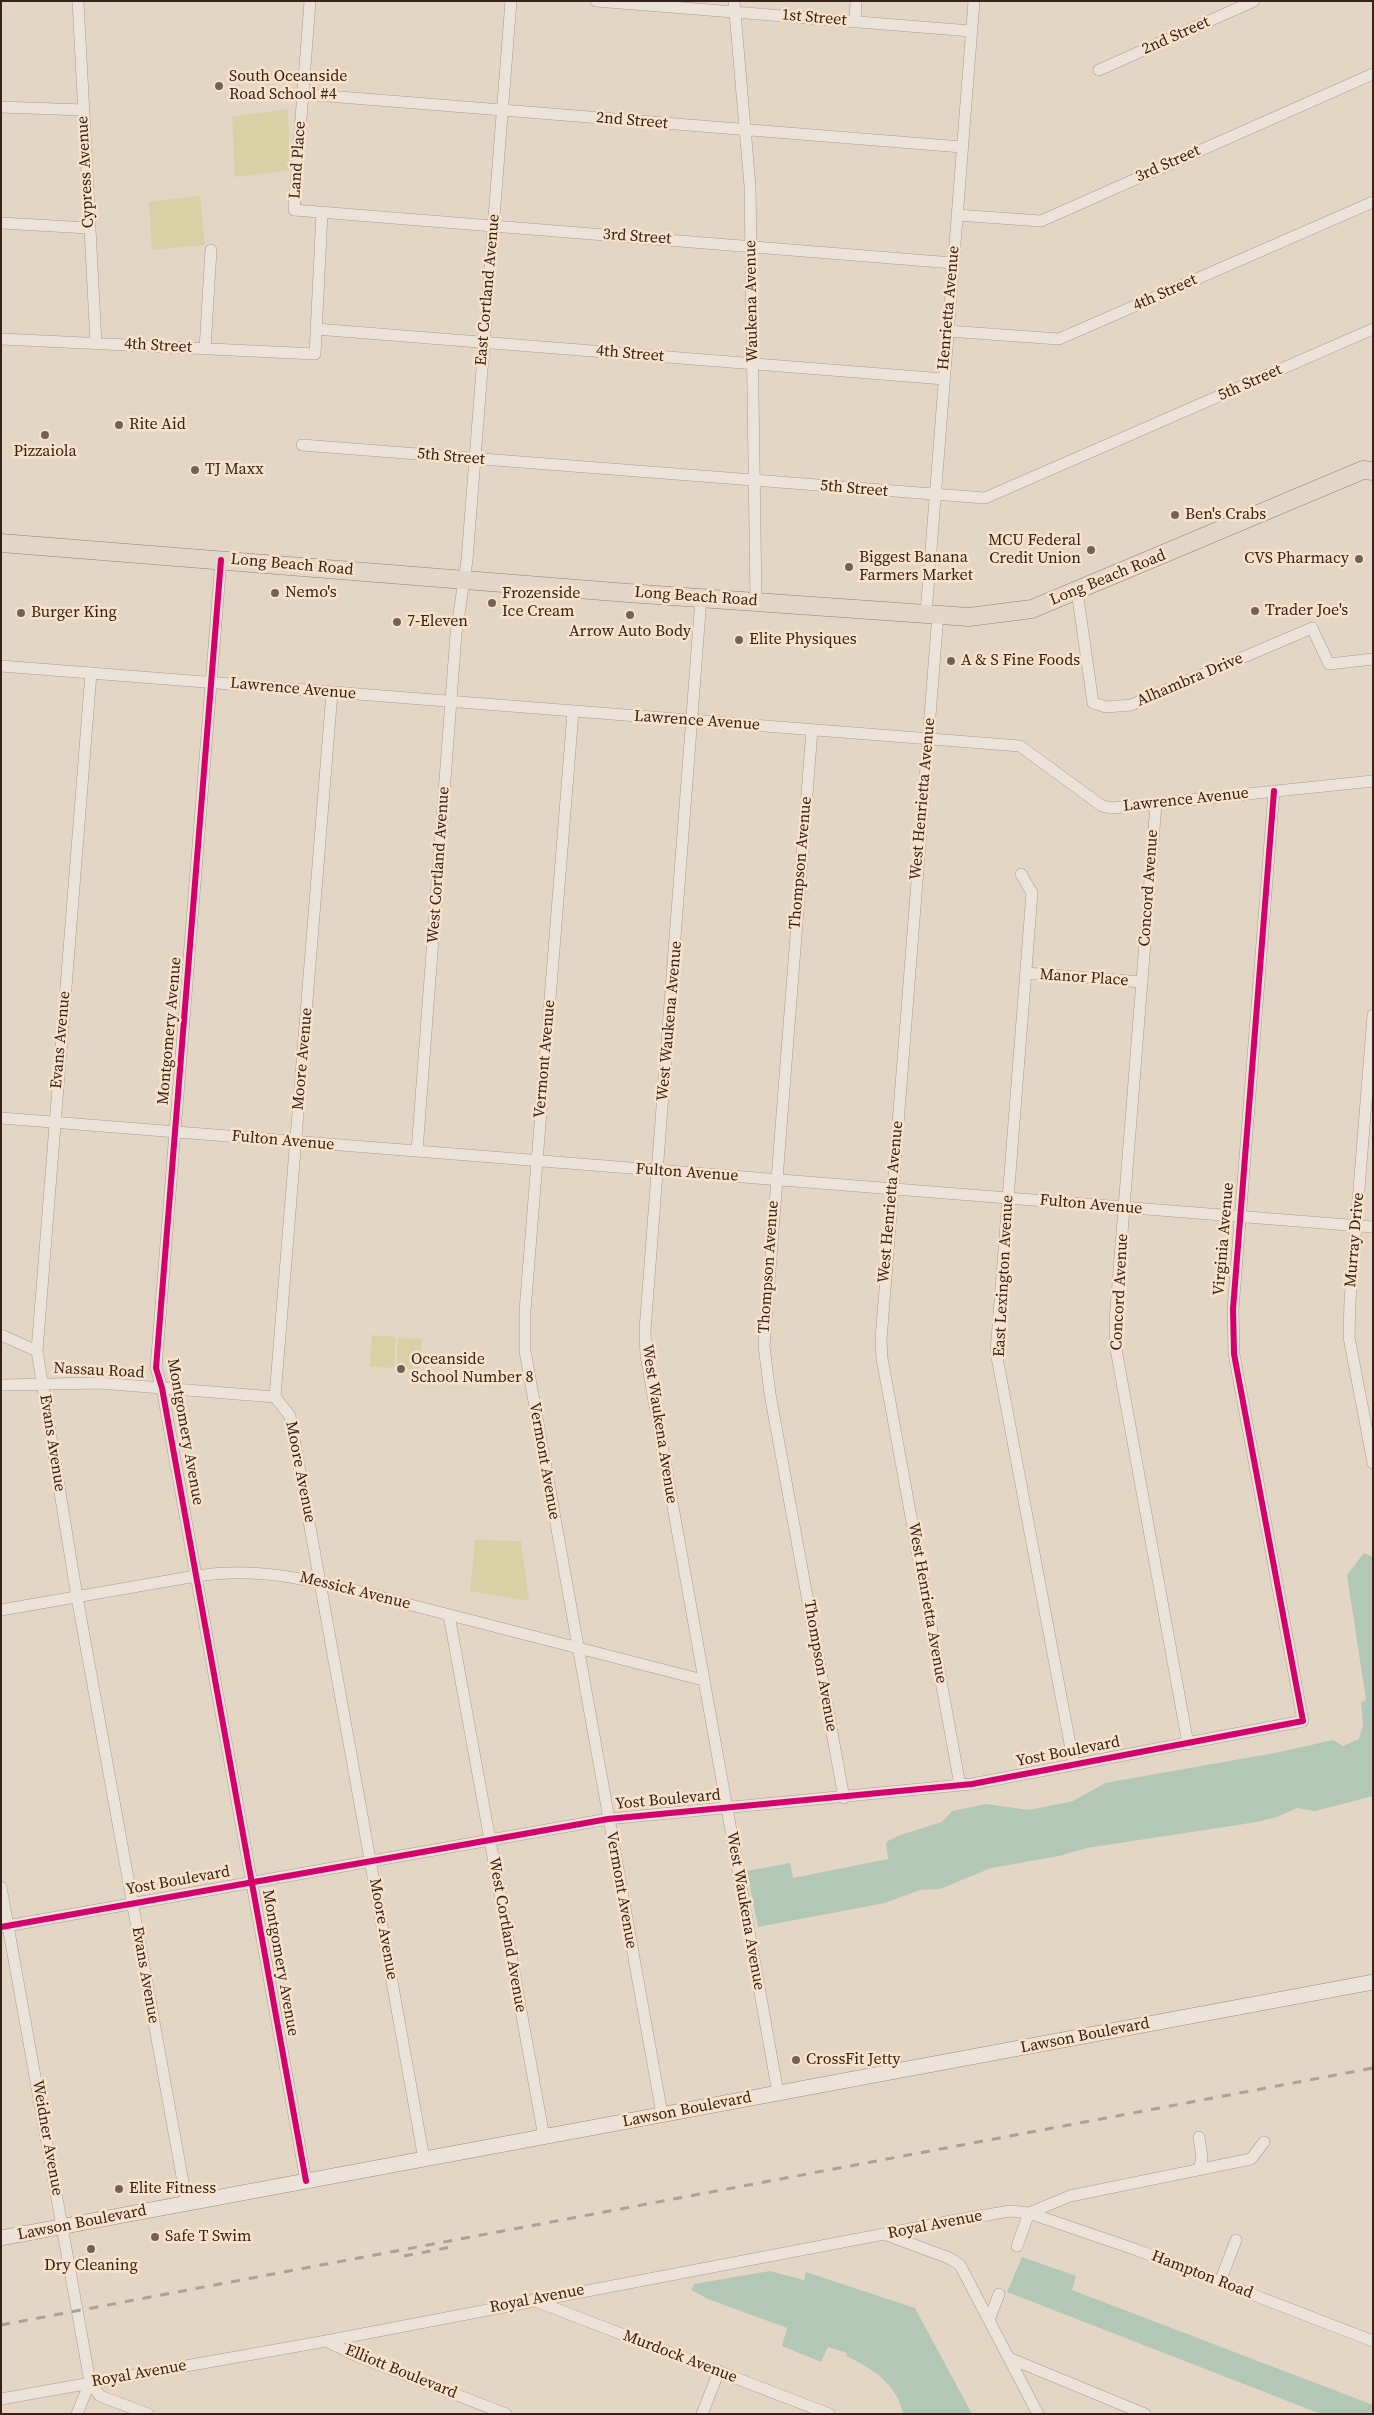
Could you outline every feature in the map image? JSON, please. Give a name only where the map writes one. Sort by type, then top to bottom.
[{"type":"main road","name":"Long Beach Road","points":[[1,542],[702,598],[969,617],[1014,613],[1032,609],[1369,466]]},
{"type":"main road","name":"Lawson Boulevard","points":[[1,2238],[1373,1982]]},
{"type":"street","name":"Cypress Avenue","points":[[78,1],[88,228],[96,343]]},
{"type":"street","name":"Land Place","points":[[310,1],[294,210],[322,213],[315,354]]},
{"type":"street","name":"East Cortland Avenue","points":[[464,579],[511,1]]},
{"type":"street","name":"1st Street","points":[[596,1],[734,7],[855,22],[971,31]]},
{"type":"street","points":[[855,22],[856,1]]},
{"type":"street","name":"Henrietta Avenue","points":[[932,614],[934,495],[974,1]]},
{"type":"street","name":"2nd Street","points":[[1099,70],[1254,1]]},
{"type":"street","name":"Waukena Avenue","points":[[734,7],[750,186],[756,601]]},
{"type":"street","name":"3rd Street","points":[[957,215],[1041,221],[1373,74]]},
{"type":"street","name":"2nd Street","points":[[303,94],[962,147]]},
{"type":"street","points":[[1,107],[83,110]]},
{"type":"street","name":"4th Street","points":[[947,331],[1059,339],[1373,202]]},
{"type":"street","name":"3rd Street","points":[[322,213],[953,263]]},
{"type":"street","points":[[1,223],[88,228]]},
{"type":"street","points":[[205,348],[211,250]]},
{"type":"street","name":"4th Street","points":[[316,329],[944,379]]},
{"type":"street","name":"5th Street","points":[[302,445],[985,498],[1373,329]]},
{"type":"street","name":"4th Street","points":[[1,339],[315,354]]},
{"type":"street","name":"Montgomery Avenue","points":[[221,560],[156,1368],[162,1388],[306,2181]]},
{"type":"street","name":"West Cortland Avenue","points":[[417,1151],[456,634],[464,579]]},
{"type":"street","name":"Alhambra Drive","points":[[1077,591],[1092,703],[1106,707],[1131,705],[1312,628],[1329,664],[1373,659]]},
{"type":"street","name":"West Waukena Avenue","points":[[702,598],[694,721],[645,1330],[646,1356],[778,2093]]},
{"type":"street","name":"West Henrietta Avenue","points":[[932,614],[928,739],[882,1310],[882,1358],[960,1785]]},
{"type":"street","name":"Lawrence Avenue","points":[[1,666],[1020,746],[1102,806],[1112,808],[1373,781]]},
{"type":"street","name":"Evans Avenue","points":[[91,673],[37,1352],[77,1597],[187,2204]]},
{"type":"street","name":"Moore Avenue","points":[[332,692],[275,1397],[290,1416],[424,2159]]},
{"type":"street","name":"Vermont Avenue","points":[[573,712],[525,1310],[525,1352],[662,2114]]},
{"type":"street","name":"Thompson Avenue","points":[[812,730],[765,1314],[765,1360],[844,1798]]},
{"type":"street","name":"Virginia Avenue","points":[[1274,791],[1233,1309],[1234,1354],[1296,1686]]},
{"type":"street","name":"Concord Avenue","points":[[1156,804],[1115,1321],[1116,1349],[1188,1744]]},
{"type":"street","name":"East Lexington Avenue","points":[[1021,874],[1032,893],[996,1352],[1074,1765]]},
{"type":"street","name":"Manor Place","points":[[1026,973],[1142,982]]},
{"type":"street","name":"Murray Drive","points":[[1373,1015],[1350,1301],[1349,1337],[1373,1464]]},
{"type":"street","name":"Fulton Avenue","points":[[1,1118],[1373,1227]]},
{"type":"street","points":[[1,1335],[37,1352]]},
{"type":"street","name":"Nassau Road","points":[[1,1384],[99,1383],[275,1397]]},
{"type":"street","name":"Messick Avenue","points":[[1,1610],[196,1576],[224,1572],[258,1572],[293,1576],[320,1582],[703,1680]]},
{"type":"street","name":"West Cortland Avenue","points":[[449,1615],[544,2137]]},
{"type":"street","name":"Yost Boulevard","points":[[5,1926],[608,1819],[844,1798],[960,1785],[1188,1744],[1303,1722],[1296,1686]]},
{"type":"street","name":"Weidner Avenue","points":[[1,1887],[5,1926],[63,2226],[90,2382]]},
{"type":"street","points":[[1199,2138],[1202,2158],[1199,2170]]},
{"type":"street","name":"Royal Avenue","points":[[1,2399],[326,2341],[532,2300],[1010,2211],[1029,2213],[1070,2196],[1251,2159],[1264,2142]]},
{"type":"street","points":[[1017,2246],[1029,2213]]},
{"type":"street","name":"Hampton Road","points":[[1029,2213],[1137,2250],[1373,2341]]},
{"type":"street","points":[[886,2234],[949,2258],[960,2265],[1038,2414]]},
{"type":"street","points":[[1220,2282],[1236,2240]]},
{"type":"street","points":[[989,2320],[999,2294]]},
{"type":"street","name":"Murdock Avenue","points":[[532,2300],[829,2414]]},
{"type":"street","name":"Elliott Boulevard","points":[[326,2341],[357,2356],[506,2414]]},
{"type":"street","points":[[1008,2358],[1145,2414]]},
{"type":"street","points":[[702,2414],[718,2372]]},
{"type":"street","points":[[77,2414],[90,2382]]},
{"type":"street","points":[[90,2382],[100,2396],[148,2414]]},
{"type":"shaded area","points":[[288,109],[290,170],[235,177],[232,117]]},
{"type":"shaded area","points":[[200,196],[205,245],[152,250],[149,202]]},
{"type":"shaded area","points":[[372,1335],[396,1337],[394,1368],[370,1366]]},
{"type":"shaded area","points":[[398,1338],[422,1339],[419,1370],[396,1368]]},
{"type":"shaded area","points":[[475,1540],[521,1541],[529,1601],[470,1591]]},
{"type":"shaded area","points":[[1364,1553],[1373,1557],[1373,1796],[1315,1811],[1297,1808],[1277,1817],[1257,1822],[1087,1848],[1059,1856],[991,1868],[940,1889],[920,1890],[885,1903],[758,1927],[747,1871],[790,1863],[793,1878],[888,1859],[886,1842],[900,1835],[942,1822],[952,1811],[986,1804],[1029,1810],[1073,1801],[1105,1783],[1280,1752],[1333,1740],[1343,1746],[1359,1739],[1363,1725],[1361,1702],[1366,1700],[1347,1575]]},
{"type":"shaded area","points":[[1022,2257],[1076,2276],[1072,2290],[1373,2405],[1373,2414],[1321,2414],[1007,2292]]},
{"type":"shaded area","points":[[770,2271],[804,2280],[806,2272],[915,2308],[972,2414],[903,2414],[896,2394],[882,2378],[846,2356],[847,2353],[828,2347],[821,2362],[782,2346],[787,2328],[708,2299],[691,2290],[694,2284]]},
{"type":"railway","points":[[1,2325],[1373,2068]]},
{"type":"railway","points":[[404,2256],[451,2247]]},
{"type":"cycle path","points":[[221,560],[156,1368],[162,1388],[306,2181]]},
{"type":"cycle path","points":[[1,1927],[608,1819],[972,1784],[1303,1721],[1234,1354],[1233,1309],[1274,791]]},
{"type":"place","name":"South Oceanside Road School #4","points":[[219,86]]},
{"type":"place","name":"Rite Aid","points":[[119,425]]},
{"type":"place","name":"Pizzaiola","points":[[45,435]]},
{"type":"place","name":"TJ Maxx","points":[[195,470]]},
{"type":"place","name":"Ben's Crabs","points":[[1175,515]]},
{"type":"place","name":"MCU Federal Credit Union","points":[[1091,550]]},
{"type":"place","name":"CVS Pharmacy","points":[[1359,559]]},
{"type":"place","name":"Biggest Banana Farmers Market","points":[[849,567]]},
{"type":"place","name":"Nemo's","points":[[275,593]]},
{"type":"place","name":"Frozenside Ice Cream","points":[[492,603]]},
{"type":"place","name":"Trader Joe's","points":[[1255,611]]},
{"type":"place","name":"Burger King","points":[[21,613]]},
{"type":"place","name":"Arrow Auto Body","points":[[630,615]]},
{"type":"place","name":"7-Eleven","points":[[397,622]]},
{"type":"place","name":"Elite Physiques","points":[[739,640]]},
{"type":"place","name":"A & S Fine Foods","points":[[951,661]]},
{"type":"place","name":"Oceanside School Number 8","points":[[401,1369]]},
{"type":"place","name":"CrossFit Jetty","points":[[796,2060]]},
{"type":"place","name":"Elite Fitness","points":[[119,2189]]},
{"type":"place","name":"Safe T Swim","points":[[155,2237]]},
{"type":"place","name":"Dry Cleaning","points":[[91,2249]]}]
